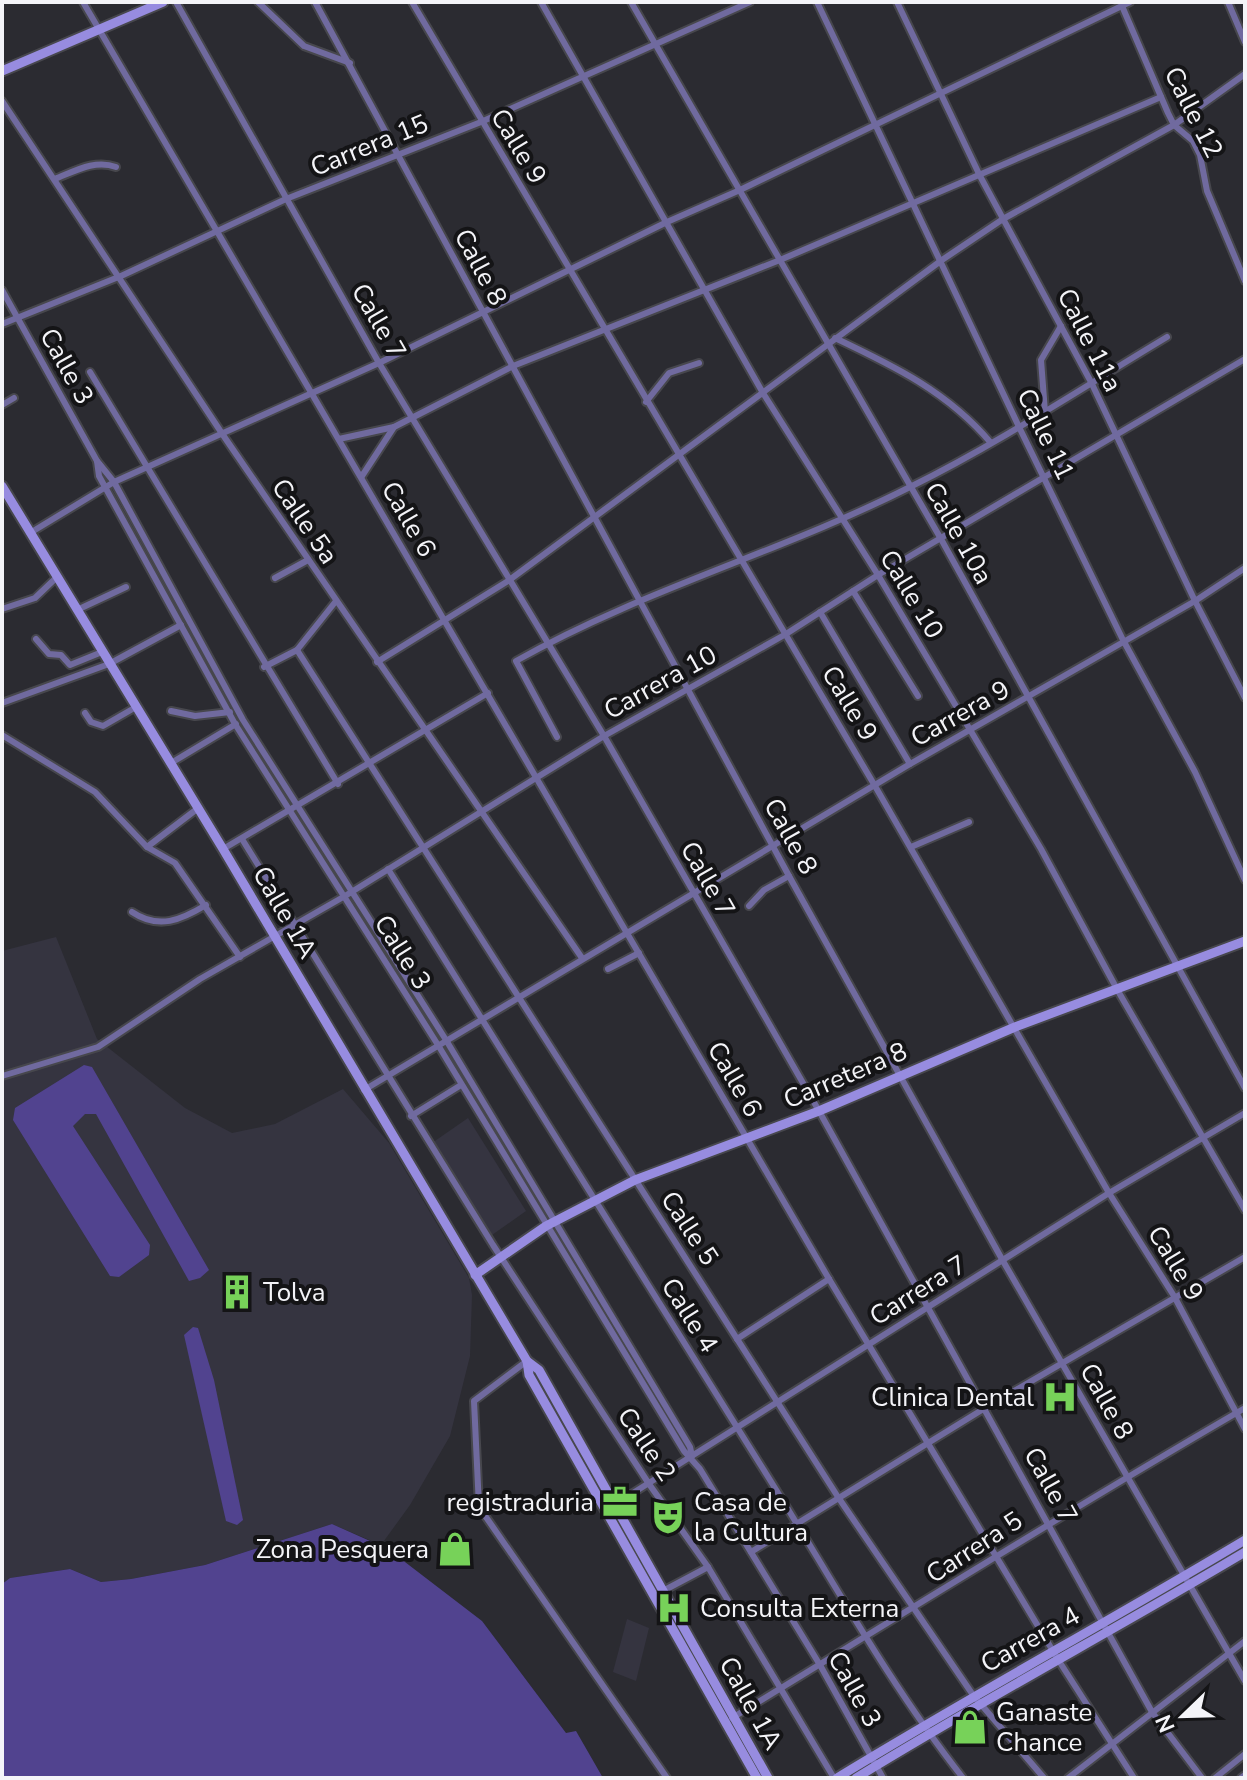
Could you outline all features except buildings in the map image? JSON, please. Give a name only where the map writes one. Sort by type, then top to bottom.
[{"type":"street","name":"Calle 6","points":[[83,2],[444,621],[539,776],[829,1279],[1057,1657],[1134,1778]]},
{"type":"street","points":[[2,71],[163,2]]},
{"type":"street","name":"Calle 7","points":[[176,2],[379,363],[604,736],[819,1111],[1152,1712],[1202,1778]]},
{"type":"street","points":[[258,2],[304,46],[350,63]]},
{"type":"street","name":"Calle 8","points":[[315,2],[400,153],[483,314],[595,513],[639,601],[789,876],[1127,1480],[1245,1681]]},
{"type":"street","name":"Calle 9","points":[[412,2],[676,454],[911,847],[1109,1193],[1174,1296],[1245,1429]]},
{"type":"street","name":"Calle 10","points":[[541,2],[763,393],[878,575],[1041,849],[1118,991],[1245,1210]]},
{"type":"street","name":"Calle 10a","points":[[631,2],[941,539],[1245,1088]]},
{"type":"street","name":"Carrera 15","points":[[2,324],[121,276],[286,199],[481,122],[750,2]]},
{"type":"street","name":"Calle 11","points":[[817,2],[1020,429],[1123,640],[1195,772],[1245,880]]},
{"type":"street","name":"Calle 11a","points":[[897,2],[980,176],[1091,382],[1195,601],[1245,698]]},
{"type":"street","points":[[30,533],[114,482],[483,314],[667,222],[740,190],[1130,2]]},
{"type":"street","points":[[1228,2],[1245,42]]},
{"type":"street","name":"Calle 12","points":[[1122,6],[1174,125],[1188,135],[1200,155],[1207,191],[1245,281]]},
{"type":"street","points":[[377,662],[508,581],[595,513],[942,260],[1003,219],[1174,125],[1245,74]]},
{"type":"street","points":[[339,439],[394,427],[513,366],[780,260],[1161,97]]},
{"type":"street","name":"Calle 5a","points":[[2,101],[121,276],[223,435],[582,958]]},
{"type":"street","points":[[55,179],[97,164],[116,167]]},
{"type":"street","name":"Calle 3","points":[[2,290],[97,461],[114,482],[187,621],[345,896],[684,1451],[692,1456]]},
{"type":"street","points":[[1045,412],[1041,360],[1061,326]]},
{"type":"street","points":[[557,737],[516,663],[546,644],[639,601],[742,562],[911,487],[1020,429],[1167,337]]},
{"type":"street","points":[[835,338],[914,377],[945,397],[967,415],[991,443]]},
{"type":"street","name":"Carrera 10","points":[[2,1076],[98,1047],[604,736],[786,634],[878,575],[1046,479],[1245,359]]},
{"type":"street","points":[[646,402],[669,373],[699,363]]},
{"type":"street","points":[[90,372],[219,582],[264,667],[338,784]]},
{"type":"street","points":[[2,405],[14,398]]},
{"type":"street","points":[[362,476],[394,427]]},
{"type":"street","name":"Calle 3","points":[[97,461],[105,487],[235,724],[353,891],[446,1040],[556,1220],[690,1447],[692,1456],[820,1665],[883,1778]]},
{"type":"street","name":"Calle 1A","points":[[2,486],[223,849],[527,1361],[539,1370],[658,1593],[730,1720],[768,1778]]},
{"type":"street","points":[[275,578],[308,560]]},
{"type":"street","name":"Carrera 9","points":[[364,1090],[910,764],[1195,601],[1245,568]]},
{"type":"street","points":[[2,609],[35,598],[57,577]]},
{"type":"street","points":[[77,610],[126,587]]},
{"type":"street","points":[[853,591],[918,696]]},
{"type":"street","points":[[264,667],[297,650],[336,601]]},
{"type":"street","points":[[820,612],[910,764]]},
{"type":"street","points":[[2,703],[109,664],[187,621]]},
{"type":"street","points":[[36,639],[49,654],[61,655],[70,665],[102,652]]},
{"type":"street","name":"Calle 5","points":[[297,650],[516,998],[838,1497],[976,1699],[1044,1778]]},
{"type":"street","points":[[223,849],[296,809],[488,693]]},
{"type":"street","points":[[85,713],[91,722],[103,726],[136,707]]},
{"type":"street","points":[[171,711],[195,716],[229,712],[237,708]]},
{"type":"street","points":[[170,764],[243,720]]},
{"type":"street","points":[[2,735],[95,792],[147,847],[175,863],[240,957]]},
{"type":"street","points":[[147,847],[197,809]]},
{"type":"street","points":[[911,847],[969,822]]},
{"type":"street","name":"Calle 2","points":[[242,839],[386,1077],[649,1484],[708,1567],[836,1778]]},
{"type":"street","name":"Calle 4","points":[[388,869],[797,1523],[864,1637],[926,1730],[963,1778]]},
{"type":"street","points":[[749,906],[764,890],[789,876]]},
{"type":"street","points":[[132,912],[154,923],[171,922],[206,905]]},
{"type":"street","name":"Carretera 8","points":[[475,1275],[556,1220],[635,1180],[819,1111],[1015,1027],[1245,941]]},
{"type":"street","points":[[608,969],[639,953]]},
{"type":"street","points":[[411,1116],[461,1085]]},
{"type":"street","name":"Carrera 7","points":[[610,1507],[1109,1193],[1245,1113]]},
{"type":"street","points":[[751,1552],[985,1408],[1245,1257]]},
{"type":"street","points":[[737,1339],[829,1279]]},
{"type":"street","points":[[527,1361],[474,1401],[479,1507],[667,1778]]},
{"type":"street","name":"Carrera 5","points":[[730,1720],[998,1557],[1049,1522],[1127,1480],[1245,1408]]},
{"type":"street","name":"Carrera 4","points":[[1187,1581],[1245,1540]]},
{"type":"street","name":"Carrera 4","points":[[836,1778],[873,1762],[976,1699],[1245,1552]]},
{"type":"street","points":[[658,1593],[708,1567]]},
{"type":"street","points":[[1068,1778],[1245,1641]]},
{"type":"street","name":"Calle 1A","points":[[730,1720],[757,1778]]},
{"type":"street","points":[[1218,1777],[1245,1754]]},
{"type":"street","name":"Carrera 4","points":[[856,1778],[873,1762]]},
{"type":"shaded area","points":[[56,937],[97,1039],[185,1108],[232,1133],[275,1124],[343,1089],[389,1143],[469,1278],[472,1295],[470,1356],[450,1436],[410,1505],[381,1545],[332,1524],[205,1565],[131,1579],[101,1582],[70,1569],[10,1578],[2,1584],[2,951]]},
{"type":"shaded area","points":[[84,1065],[92,1067],[209,1270],[200,1278],[189,1281],[96,1114],[85,1114],[73,1126],[150,1245],[149,1255],[119,1277],[110,1276],[13,1120],[15,1108]]},
{"type":"shaded area","points":[[468,1118],[526,1211],[492,1235],[432,1143]]},
{"type":"shaded area","points":[[193,1327],[198,1328],[214,1380],[243,1520],[237,1525],[226,1521],[184,1335]]},
{"type":"shaded area","points":[[332,1524],[388,1549],[482,1621],[566,1733],[576,1731],[603,1778],[2,1778],[2,1584],[10,1578],[70,1569],[101,1582],[131,1579],[205,1565]]},
{"type":"shaded area","points":[[627,1619],[649,1628],[636,1681],[613,1672]]},
{"type":"place","name":"Tolva","points":[[237,1292]]},
{"type":"place","name":"Clinica Dental","points":[[1060,1397]]},
{"type":"place","name":"registraduria","points":[[620,1502]]},
{"type":"place","name":"Casa de la Cultura","points":[[668,1517]]},
{"type":"place","name":"Zona Pesquera","points":[[455,1549]]},
{"type":"place","name":"Consulta Externa","points":[[674,1608]]},
{"type":"place","name":"Ganaste Chance","points":[[970,1727]]}]
